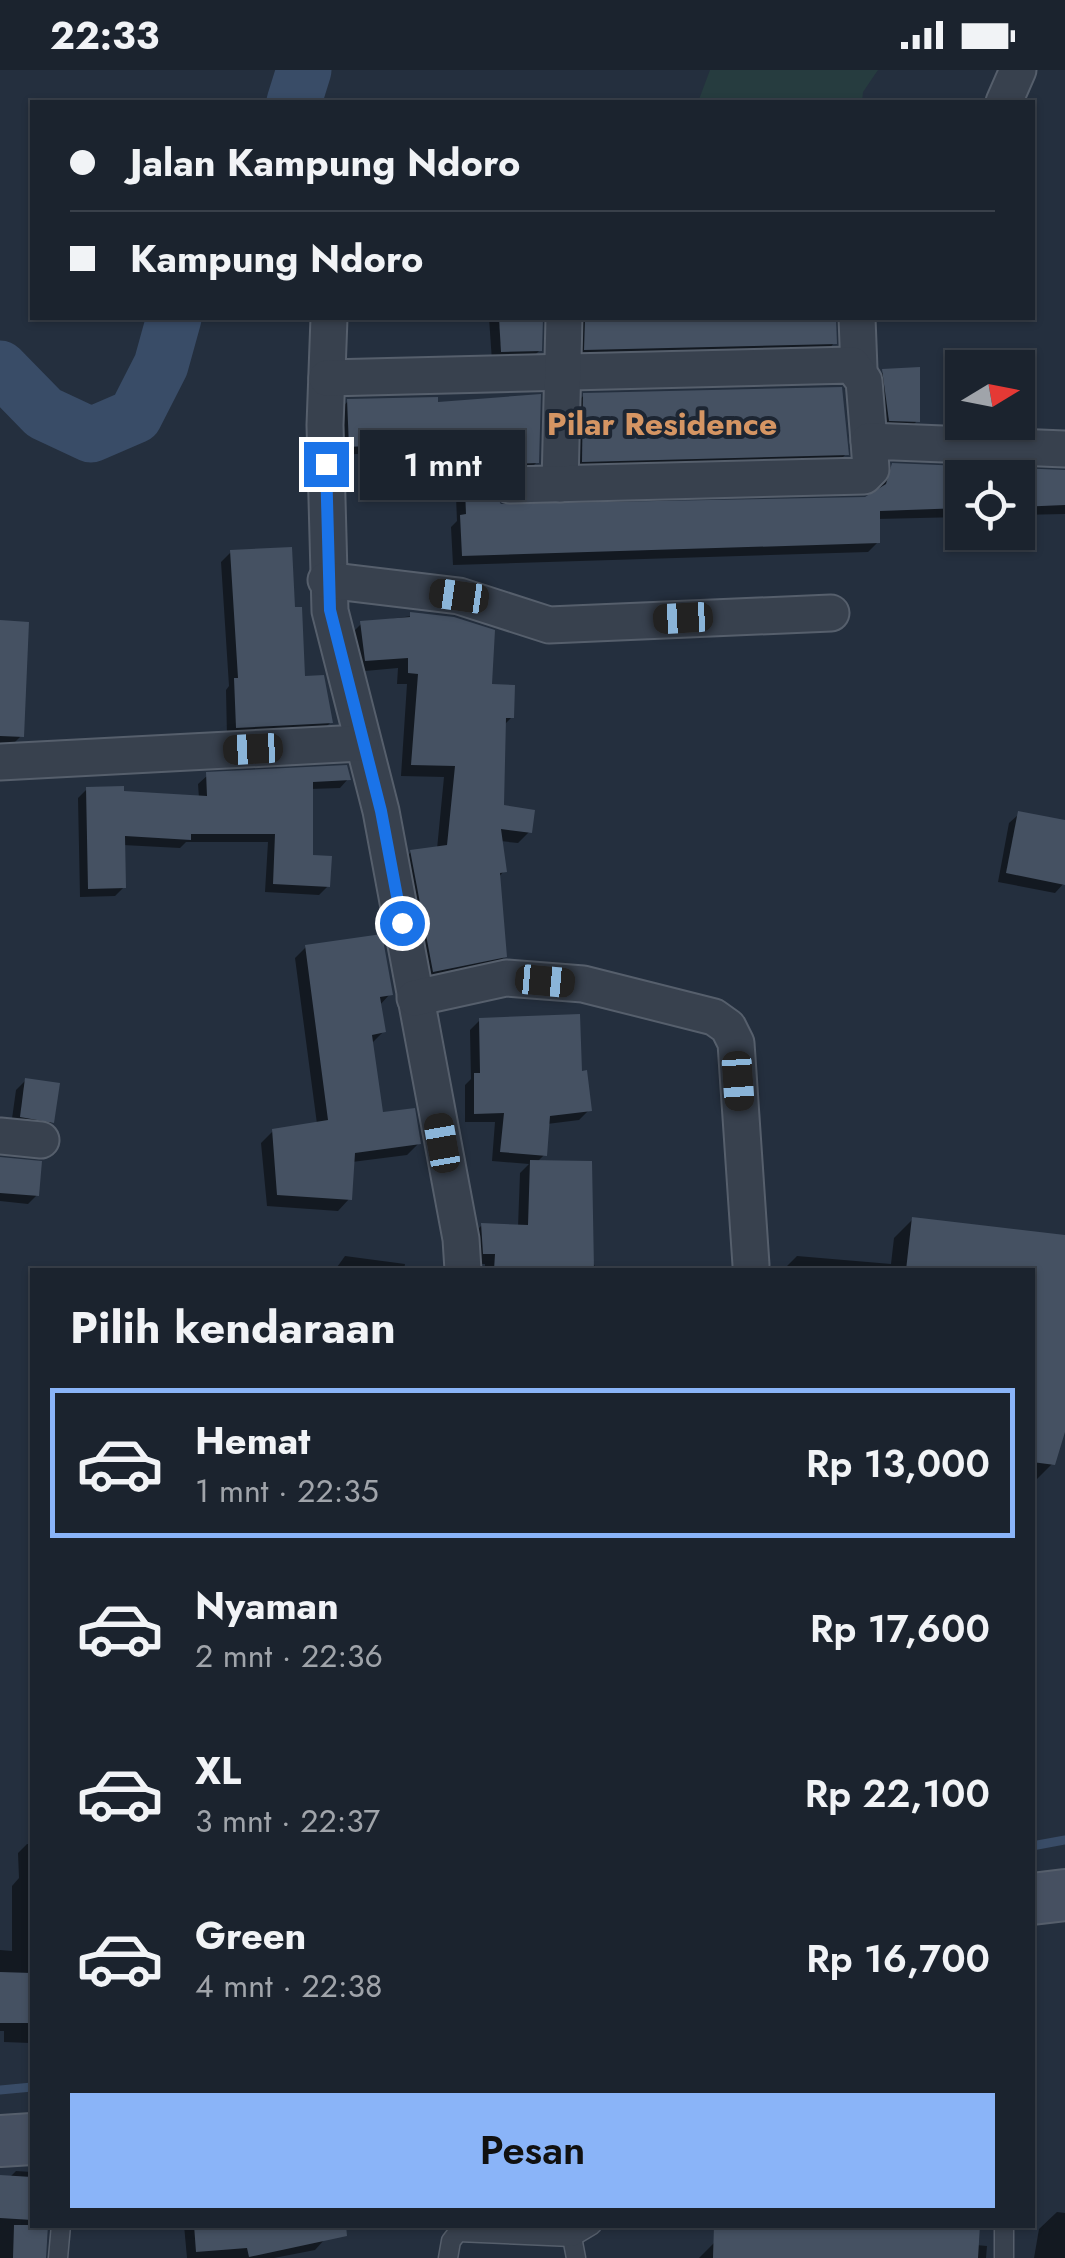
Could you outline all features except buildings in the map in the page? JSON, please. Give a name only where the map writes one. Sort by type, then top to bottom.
[{"type":"main road","points":[[1035,1899],[1065,1895]]},
{"type":"main road","points":[[0,2118],[30,2116]]},
{"type":"main road","points":[[0,2141],[30,2138]]},
{"type":"street","points":[[1005,100],[1018,70]]},
{"type":"street","points":[[329,320],[328,595],[361,744],[381,811],[462,1239],[463,1268]]},
{"type":"street","points":[[560,484],[564,320]]},
{"type":"street","points":[[510,485],[864,476],[870,470],[869,441],[864,381],[858,368],[857,320]]},
{"type":"street","points":[[327,378],[777,364],[858,368]]},
{"type":"street","points":[[869,441],[1065,449]]},
{"type":"street","points":[[328,595],[470,598],[549,624],[830,613]]},
{"type":"street","points":[[0,762],[361,744]]},
{"type":"street","points":[[415,998],[506,978],[583,984],[714,1017],[728,1027],[736,1043],[751,1265]]},
{"type":"street","points":[[0,1136],[42,1140]]},
{"type":"lane","points":[[58,2258],[61,2228]]},
{"type":"lane","points":[[448,2258],[451,2241],[458,2232],[572,2237],[587,2228]]},
{"type":"lane","points":[[1004,2228],[1004,2258]]},
{"type":"lane","points":[[572,2237],[576,2258]]},
{"type":"green space","points":[[710,70],[878,70],[863,92],[862,100],[699,100]]},
{"type":"waterway","points":[[295,100],[304,70]]},
{"type":"waterway","points":[[0,368],[44,413],[91,435],[135,416],[161,365],[173,320]]},
{"type":"waterway","points":[[1035,1845],[1065,1840]]},
{"type":"waterway","points":[[0,2090],[30,2087]]},
{"type":"district","name":"Pilar Residence","points":[[662,424]]},
{"type":"route","points":[[326,464],[326,580],[330,610],[381,811],[402,923]]}]
